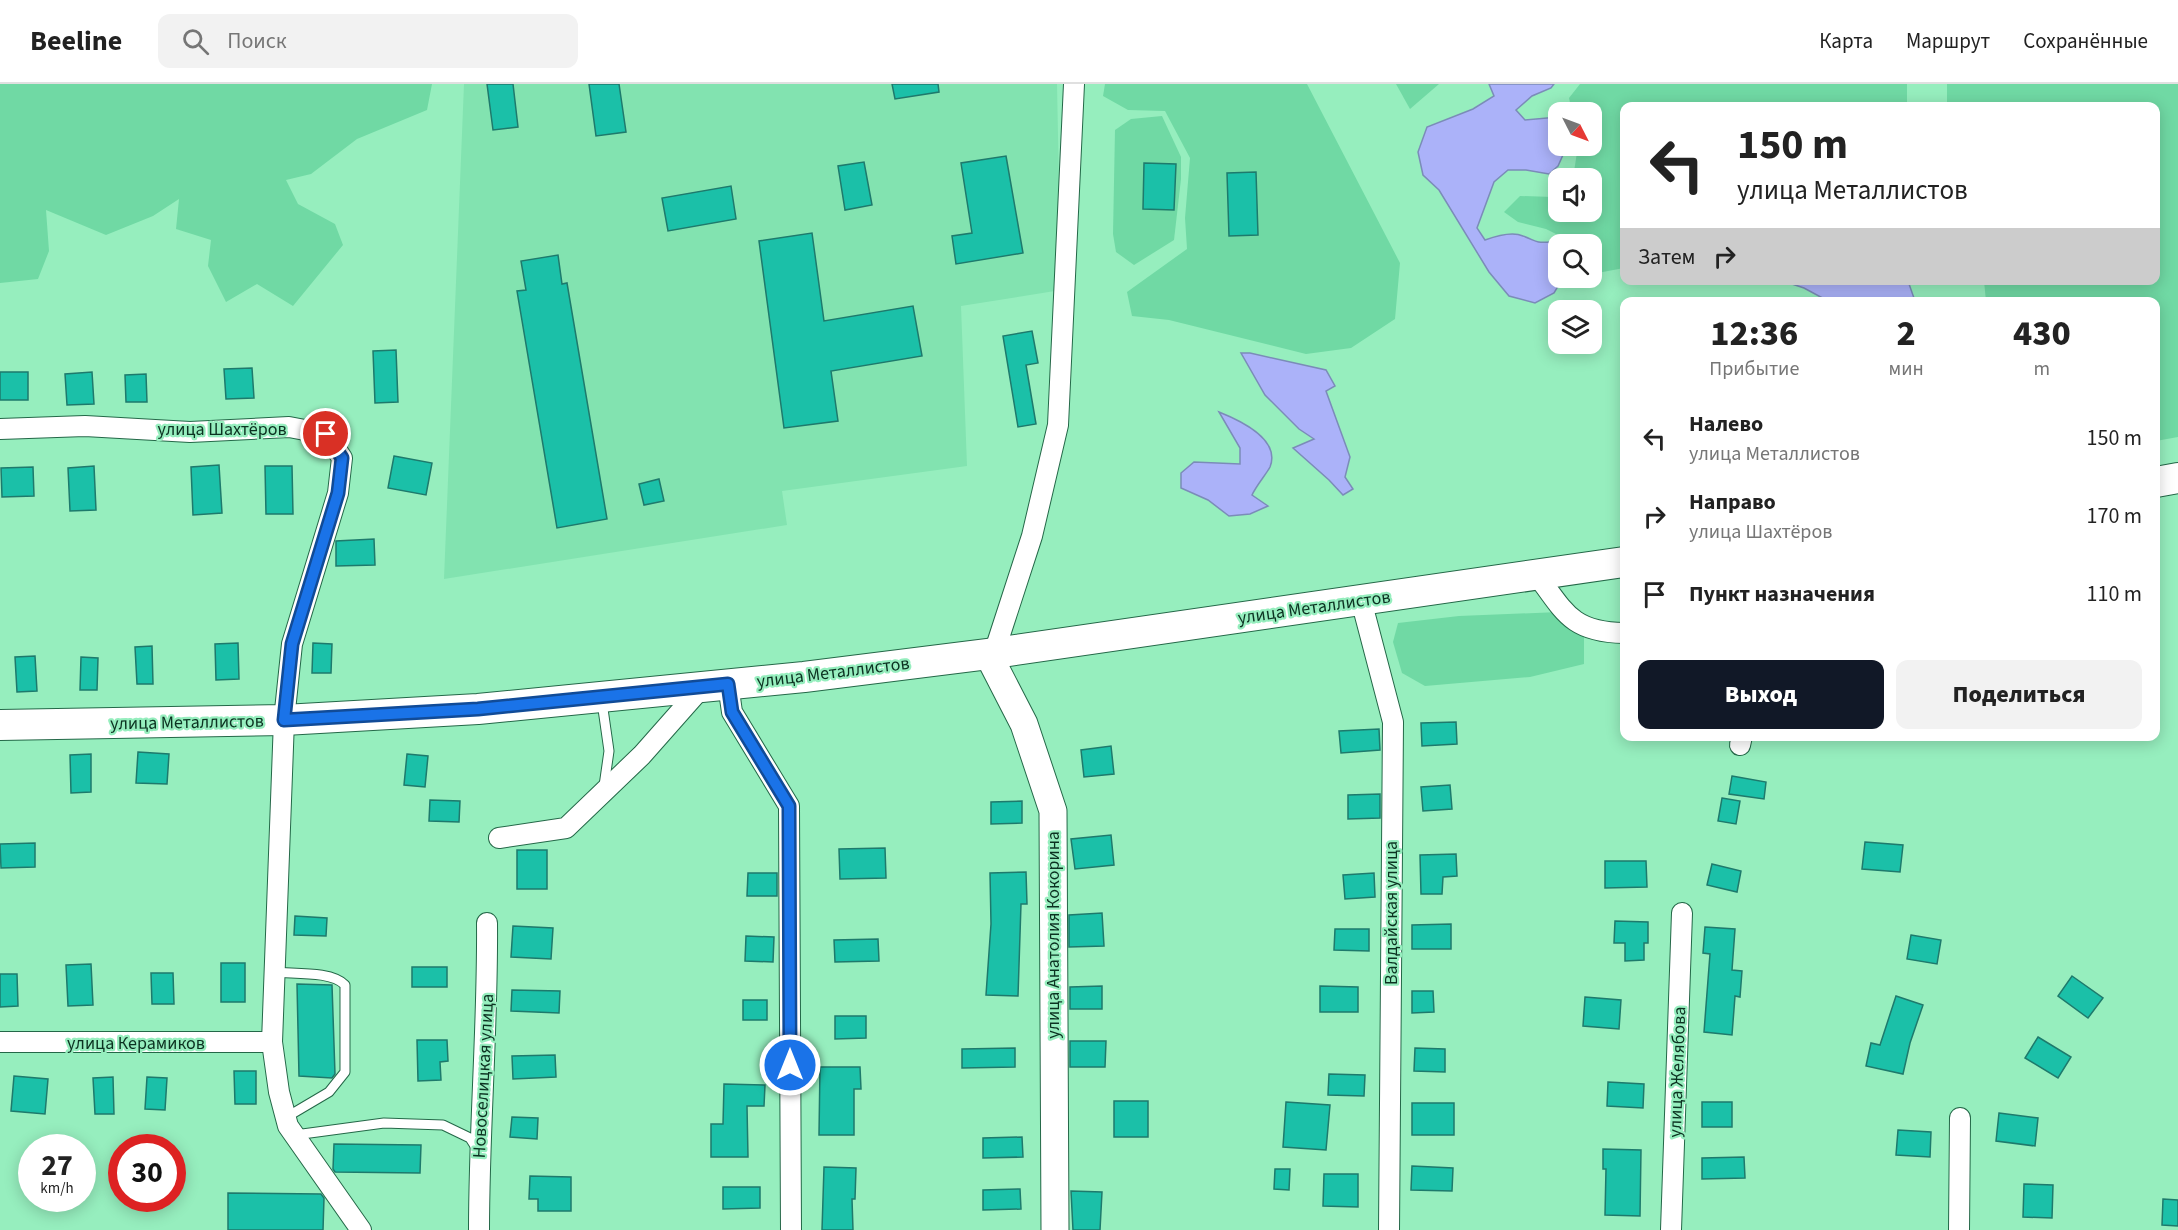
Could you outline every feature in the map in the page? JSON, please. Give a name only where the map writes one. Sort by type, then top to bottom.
[{"type":"main road","points":[[2160,481],[2178,478]]},
{"type":"main road","name":"улица Металлистов","points":[[0,725],[284,720],[478,709],[991,654],[1620,563]]},
{"type":"street","points":[[991,654],[1032,536],[1058,425],[1074,84]]},
{"type":"street","name":"улица Шахтёров","points":[[0,429],[85,426],[190,432],[289,427],[326,434],[342,458],[338,493],[292,644],[284,720],[272,1042],[279,1092],[288,1126],[361,1230]]},
{"type":"street","points":[[1537,575],[1567,615],[1575,622],[1586,628],[1605,633],[1620,633]]},
{"type":"street","name":"Валдайская улица","points":[[1361,600],[1393,722],[1389,1230]]},
{"type":"street","name":"улица Анатолия Кокорина","points":[[991,654],[1024,724],[1053,811],[1055,1230]]},
{"type":"street","points":[[499,838],[566,828],[716,685],[789,806],[791,1230]]},
{"type":"street","name":"улица Желябова","points":[[1671,1230],[1682,913]]},
{"type":"street","name":"Новоселицкая улица","points":[[479,1230],[479,1152],[488,982],[487,923]]},
{"type":"street","name":"улица Керамиков","points":[[0,1042],[272,1042]]},
{"type":"street","points":[[1959,1230],[1960,1118]]},
{"type":"lane","points":[[601,696],[609,752],[604,792]]},
{"type":"lane","points":[[275,972],[331,976],[345,985],[345,1072],[329,1092],[285,1118]]},
{"type":"lane","points":[[294,1136],[384,1123],[443,1125],[470,1138],[479,1152]]},
{"type":"shaded area","points":[[0,84],[432,84],[427,110],[357,139],[311,174],[286,180],[298,204],[335,224],[343,245],[293,306],[257,284],[226,302],[208,266],[211,240],[176,229],[179,199],[153,216],[106,235],[46,210],[49,251],[38,279],[0,283]]},
{"type":"shaded area","points":[[464,84],[1057,84],[1061,290],[961,306],[967,466],[782,491],[787,525],[444,579]]},
{"type":"shaded area","points":[[1105,84],[1307,84],[1400,263],[1395,319],[1351,348],[1306,354],[1169,320],[1132,316],[1127,292],[1187,249],[1185,218],[1190,158],[1165,111],[1128,110],[1103,96]]},
{"type":"shaded area","points":[[1396,84],[1439,84],[1410,109]]},
{"type":"shaded area","points":[[1580,84],[1907,84],[1907,102],[1620,102],[1620,269],[1602,272],[1602,234],[1556,234],[1518,222],[1504,212],[1520,196],[1548,197],[1548,222],[1602,222],[1602,168],[1575,168],[1576,156],[1602,156],[1602,102],[1570,102],[1569,98]]},
{"type":"shaded area","points":[[1947,84],[2178,84],[2178,437],[2160,440],[2160,297],[1986,297],[1984,285],[2160,285],[2160,102],[1947,102]]},
{"type":"shaded area","points":[[1162,116],[1181,157],[1181,179],[1174,240],[1134,265],[1116,252],[1113,234],[1115,130],[1131,119]]},
{"type":"shaded area","points":[[1559,612],[1584,637],[1584,664],[1530,677],[1425,686],[1402,673],[1393,642],[1398,623],[1459,616]]},
{"type":"water","points":[[1489,84],[1554,84],[1551,88],[1532,96],[1516,110],[1525,120],[1548,118],[1548,156],[1562,156],[1558,166],[1548,168],[1548,174],[1508,170],[1494,182],[1477,228],[1485,240],[1514,234],[1538,242],[1548,242],[1548,288],[1557,288],[1554,293],[1535,303],[1509,296],[1489,272],[1439,190],[1423,175],[1418,152],[1427,127],[1473,109],[1494,96]]},
{"type":"water","points":[[1795,285],[1909,285],[1914,297],[1821,297]]},
{"type":"water","points":[[1241,353],[1326,370],[1335,386],[1326,391],[1350,457],[1345,477],[1353,489],[1343,495],[1293,448],[1314,439],[1299,429],[1265,395]]},
{"type":"water","points":[[1219,412],[1256,432],[1264,439],[1272,457],[1270,467],[1252,495],[1268,506],[1250,514],[1229,516],[1208,500],[1181,488],[1181,473],[1194,462],[1240,464],[1240,448]]},
{"type":"building","points":[[487,84],[513,84],[518,127],[493,130]]},
{"type":"building","points":[[589,84],[619,84],[626,132],[596,136]]},
{"type":"building","points":[[892,84],[938,84],[939,92],[895,99]]},
{"type":"building","points":[[1006,156],[1023,253],[956,264],[952,236],[972,233],[961,163]]},
{"type":"building","points":[[864,162],[872,205],[845,210],[838,166]]},
{"type":"building","points":[[1144,163],[1176,164],[1174,210],[1143,209]]},
{"type":"building","points":[[1256,172],[1258,235],[1229,236],[1227,173]]},
{"type":"building","points":[[731,186],[736,219],[668,231],[662,198]]},
{"type":"building","points":[[812,233],[824,321],[913,306],[922,356],[831,371],[838,421],[784,428],[759,241]]},
{"type":"building","points":[[558,255],[562,284],[567,283],[607,519],[557,528],[517,291],[526,290],[521,261]]},
{"type":"building","points":[[1032,331],[1038,363],[1026,365],[1036,424],[1018,427],[1003,336]]},
{"type":"building","points":[[396,350],[398,402],[375,403],[373,351]]},
{"type":"building","points":[[252,368],[254,398],[226,399],[224,369]]},
{"type":"building","points":[[0,372],[28,372],[28,400],[0,400]]},
{"type":"building","points":[[92,372],[94,404],[67,405],[65,374]]},
{"type":"building","points":[[146,374],[147,402],[126,402],[125,375]]},
{"type":"building","points":[[394,456],[432,463],[426,495],[388,488]]},
{"type":"building","points":[[219,465],[222,513],[193,515],[191,467]]},
{"type":"building","points":[[94,466],[96,510],[70,511],[68,468]]},
{"type":"building","points":[[265,466],[292,466],[293,514],[266,514]]},
{"type":"building","points":[[33,467],[34,496],[2,497],[1,468]]},
{"type":"building","points":[[659,479],[664,501],[644,505],[639,484]]},
{"type":"building","points":[[374,539],[375,565],[336,566],[336,541]]},
{"type":"building","points":[[238,643],[239,679],[216,680],[215,644]]},
{"type":"building","points":[[313,643],[332,644],[331,673],[312,673]]},
{"type":"building","points":[[152,646],[153,684],[137,684],[135,647]]},
{"type":"building","points":[[35,656],[37,691],[17,692],[15,657]]},
{"type":"building","points":[[81,657],[98,658],[97,690],[80,690]]},
{"type":"building","points":[[1456,722],[1457,744],[1422,746],[1421,723]]},
{"type":"building","points":[[1379,729],[1380,750],[1341,753],[1339,731]]},
{"type":"building","points":[[1111,746],[1114,774],[1084,777],[1081,750]]},
{"type":"building","points":[[138,752],[169,754],[167,784],[136,783]]},
{"type":"building","points":[[91,754],[91,792],[71,793],[70,755]]},
{"type":"building","points":[[407,754],[428,756],[425,787],[404,785]]},
{"type":"building","points":[[1732,776],[1766,782],[1764,799],[1729,794]]},
{"type":"building","points":[[1450,785],[1452,809],[1423,811],[1421,787]]},
{"type":"building","points":[[1380,794],[1380,818],[1348,819],[1348,795]]},
{"type":"building","points":[[1722,798],[1740,801],[1736,824],[1718,821]]},
{"type":"building","points":[[430,800],[460,801],[459,822],[429,821]]},
{"type":"building","points":[[1022,801],[1022,823],[991,824],[991,802]]},
{"type":"building","points":[[1111,835],[1114,865],[1075,869],[1071,839]]},
{"type":"building","points":[[1865,842],[1903,845],[1900,872],[1862,869]]},
{"type":"building","points":[[35,843],[35,867],[1,868],[0,844]]},
{"type":"building","points":[[885,848],[886,878],[840,879],[839,849]]},
{"type":"building","points":[[517,850],[547,850],[547,889],[517,889]]},
{"type":"building","points":[[1456,854],[1457,876],[1443,877],[1442,894],[1421,894],[1420,855]]},
{"type":"building","points":[[1605,861],[1646,861],[1647,887],[1605,888]]},
{"type":"building","points":[[1712,864],[1741,871],[1737,892],[1707,885]]},
{"type":"building","points":[[1026,872],[1027,904],[1021,904],[1018,996],[986,995],[991,924],[990,873]]},
{"type":"building","points":[[748,873],[777,873],[777,896],[747,896]]},
{"type":"building","points":[[1374,873],[1375,897],[1345,899],[1343,875]]},
{"type":"building","points":[[1102,913],[1104,946],[1069,947],[1069,915]]},
{"type":"building","points":[[295,916],[327,918],[326,936],[294,935]]},
{"type":"building","points":[[1615,921],[1648,922],[1648,943],[1644,943],[1644,960],[1625,961],[1625,943],[1614,943]]},
{"type":"building","points":[[1451,924],[1451,949],[1412,949],[1412,925]]},
{"type":"building","points":[[513,926],[553,928],[551,959],[511,957]]},
{"type":"building","points":[[1705,927],[1735,929],[1732,970],[1742,971],[1740,997],[1735,996],[1732,1035],[1704,1032],[1710,954],[1703,953]]},
{"type":"building","points":[[1335,929],[1369,929],[1369,951],[1334,950]]},
{"type":"building","points":[[1911,935],[1941,940],[1937,964],[1907,959]]},
{"type":"building","points":[[746,936],[774,937],[773,962],[745,961]]},
{"type":"building","points":[[878,939],[879,961],[835,962],[834,940]]},
{"type":"building","points":[[221,963],[245,963],[245,1002],[221,1002]]},
{"type":"building","points":[[91,964],[93,1005],[68,1006],[66,965]]},
{"type":"building","points":[[412,967],[447,967],[447,987],[412,987]]},
{"type":"building","points":[[151,973],[173,973],[174,1004],[152,1004]]},
{"type":"building","points":[[0,974],[17,974],[18,1006],[0,1007]]},
{"type":"building","points":[[2072,976],[2103,998],[2088,1018],[2058,996]]},
{"type":"building","points":[[297,984],[332,985],[335,1074],[332,1078],[299,1076]]},
{"type":"building","points":[[1102,986],[1102,1009],[1070,1009],[1070,987]]},
{"type":"building","points":[[1320,986],[1358,987],[1358,1012],[1320,1012]]},
{"type":"building","points":[[512,990],[560,991],[559,1013],[511,1011]]},
{"type":"building","points":[[1412,991],[1433,991],[1434,1012],[1412,1013]]},
{"type":"building","points":[[1896,996],[1923,1005],[1910,1043],[1903,1074],[1866,1066],[1871,1043],[1880,1045]]},
{"type":"building","points":[[1585,997],[1621,1000],[1619,1029],[1583,1026]]},
{"type":"building","points":[[743,1000],[767,1000],[767,1020],[743,1020]]},
{"type":"building","points":[[835,1016],[866,1016],[866,1038],[835,1039]]},
{"type":"building","points":[[2038,1037],[2071,1057],[2058,1078],[2025,1058]]},
{"type":"building","points":[[417,1040],[447,1040],[448,1061],[440,1062],[441,1080],[418,1081]]},
{"type":"building","points":[[1070,1041],[1106,1041],[1105,1067],[1070,1067]]},
{"type":"building","points":[[1015,1048],[1015,1067],[962,1068],[962,1049]]},
{"type":"building","points":[[1415,1048],[1445,1049],[1445,1072],[1414,1071]]},
{"type":"building","points":[[555,1055],[556,1077],[513,1079],[512,1056]]},
{"type":"building","points":[[820,1067],[860,1067],[861,1089],[854,1089],[854,1135],[819,1135]]},
{"type":"building","points":[[234,1071],[256,1071],[256,1104],[235,1104]]},
{"type":"building","points":[[1329,1074],[1365,1075],[1364,1096],[1328,1095]]},
{"type":"building","points":[[14,1076],[48,1079],[45,1114],[11,1111]]},
{"type":"building","points":[[113,1077],[114,1114],[95,1114],[93,1078]]},
{"type":"building","points":[[147,1077],[167,1078],[165,1110],[145,1109]]},
{"type":"building","points":[[1608,1082],[1644,1084],[1643,1108],[1607,1106]]},
{"type":"building","points":[[724,1084],[765,1085],[764,1106],[747,1106],[748,1157],[711,1157],[711,1124],[723,1124]]},
{"type":"building","points":[[1114,1101],[1148,1101],[1148,1137],[1114,1137]]},
{"type":"building","points":[[1286,1102],[1330,1105],[1326,1150],[1283,1147]]},
{"type":"building","points":[[1702,1102],[1732,1102],[1732,1127],[1702,1127]]},
{"type":"building","points":[[1412,1103],[1454,1103],[1454,1135],[1412,1135]]},
{"type":"building","points":[[1999,1113],[2038,1118],[2035,1146],[1996,1141]]},
{"type":"building","points":[[512,1117],[538,1118],[537,1139],[510,1137]]},
{"type":"building","points":[[1898,1130],[1931,1132],[1930,1157],[1896,1155]]},
{"type":"building","points":[[1022,1137],[1023,1157],[983,1158],[983,1138]]},
{"type":"building","points":[[334,1144],[421,1145],[420,1173],[335,1172],[333,1169]]},
{"type":"building","points":[[1603,1149],[1641,1150],[1640,1216],[1605,1215],[1606,1169],[1603,1169]]},
{"type":"building","points":[[1744,1157],[1745,1178],[1702,1179],[1702,1158]]},
{"type":"building","points":[[1412,1166],[1453,1168],[1452,1191],[1411,1190]]},
{"type":"building","points":[[824,1167],[856,1168],[855,1199],[852,1199],[853,1230],[822,1230]]},
{"type":"building","points":[[1275,1169],[1290,1169],[1289,1190],[1274,1189]]},
{"type":"building","points":[[1324,1174],[1358,1174],[1358,1207],[1323,1206]]},
{"type":"building","points":[[530,1176],[571,1177],[571,1211],[538,1211],[538,1199],[529,1199]]},
{"type":"building","points":[[2024,1184],[2053,1185],[2052,1218],[2023,1217]]},
{"type":"building","points":[[723,1187],[760,1187],[760,1208],[723,1209]]},
{"type":"building","points":[[1020,1189],[1021,1209],[983,1210],[983,1190]]},
{"type":"building","points":[[1071,1191],[1102,1192],[1100,1230],[1073,1230]]},
{"type":"building","points":[[228,1193],[321,1194],[324,1198],[323,1230],[228,1230]]},
{"type":"building","points":[[2163,1199],[2178,1200],[2178,1226],[2162,1225]]},
{"type":"route","points":[[326,434],[342,458],[338,493],[292,644],[284,720],[478,709],[728,684],[732,712],[789,806],[790,1065]]}]
